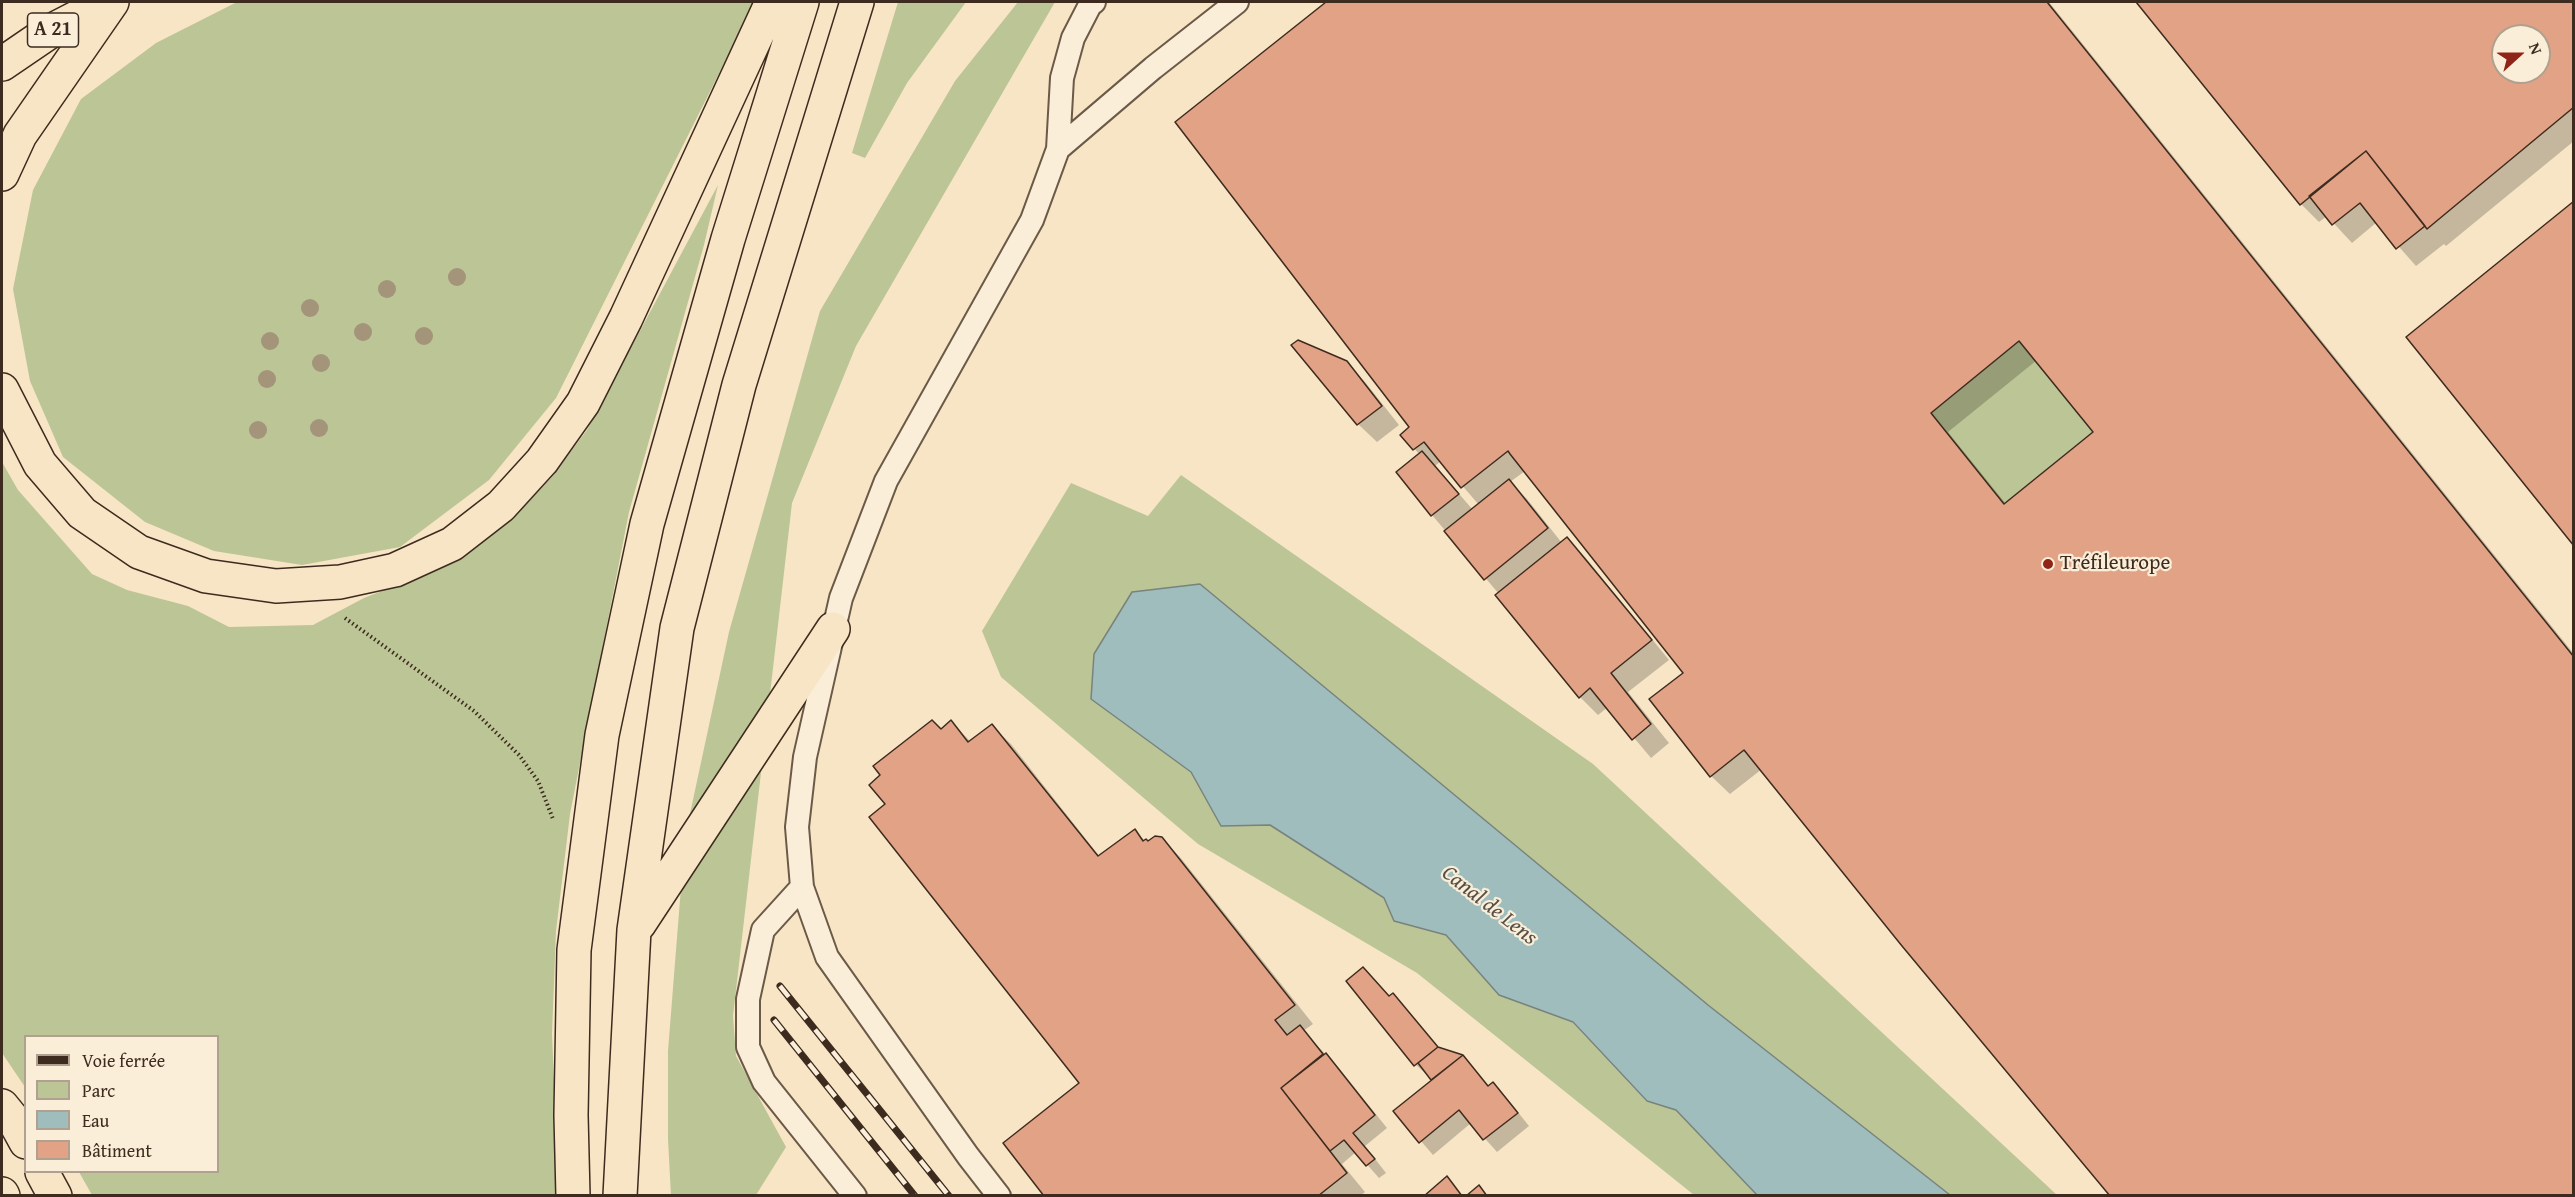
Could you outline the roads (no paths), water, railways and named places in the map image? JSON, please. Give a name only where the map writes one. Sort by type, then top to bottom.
[{"type":"highway","name":"A 21","points":[[2,64],[49,32],[107,2]]},
{"type":"highway","points":[[2,174],[20,135],[112,2]]},
{"type":"highway","points":[[2,390],[39,464],[82,513],[138,552],[206,576],[276,586],[340,582],[395,570],[452,544],[501,506],[543,461],[583,403],[626,318],[772,2]]},
{"type":"highway","points":[[573,1196],[571,1115],[574,950],[602,735],[647,524],[728,239],[802,2]]},
{"type":"highway","points":[[620,1196],[634,930],[677,628],[739,386],[857,2]]},
{"type":"highway","points":[[634,930],[833,629]]},
{"type":"highway","points":[[2,1106],[24,1138]]},
{"type":"highway","points":[[43,1173],[55,1196]]},
{"type":"lane","points":[[999,1196],[827,957],[802,886],[797,827],[805,758],[841,598],[886,481],[1032,220],[1058,148],[1062,78],[1073,38],[1090,4],[1094,2]]},
{"type":"lane","points":[[1058,148],[1237,2]]},
{"type":"lane","points":[[802,886],[763,930],[748,999],[748,1047],[764,1082],[855,1196]]},
{"type":"water","name":"Canal de Lens","points":[[1200,584],[1708,1005],[1950,1195],[1757,1195],[1676,1110],[1647,1101],[1573,1022],[1499,995],[1446,935],[1394,921],[1384,898],[1270,825],[1221,826],[1191,772],[1091,699],[1094,654],[1132,592]]},
{"type":"railway","points":[[780,986],[949,1196]]},
{"type":"railway","points":[[774,1020],[915,1196]]},
{"type":"place","name":"Tréfileurope","points":[[2048,564]]}]
